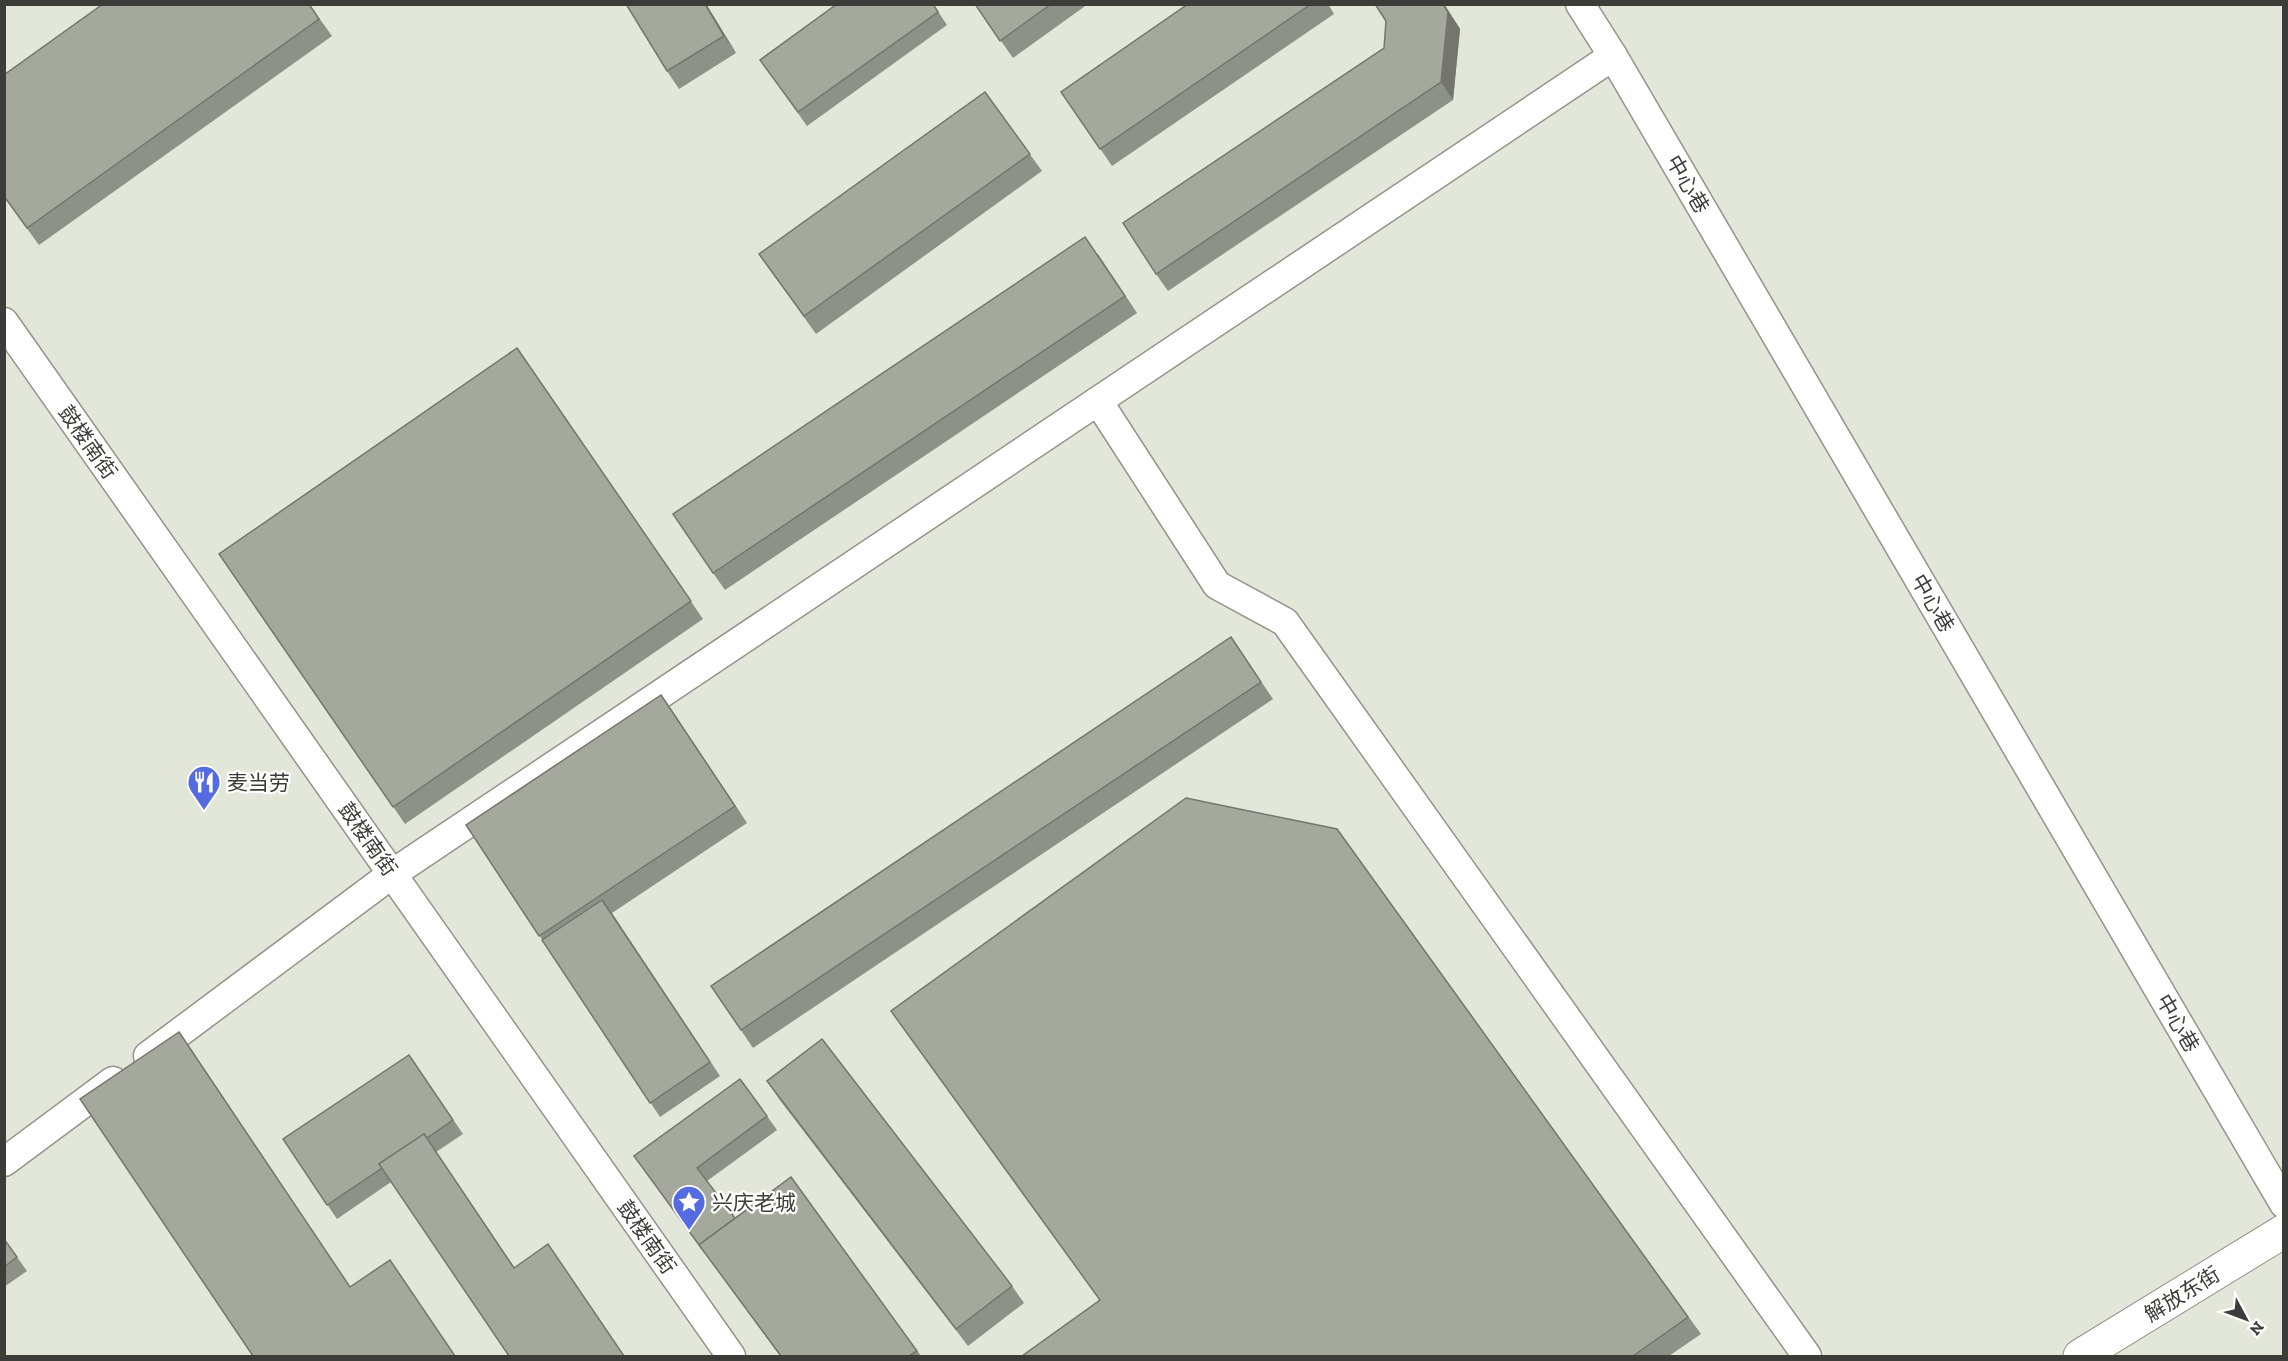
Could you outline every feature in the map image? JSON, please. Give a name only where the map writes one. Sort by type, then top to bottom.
[{"type":"main road","name":"解放东街","points":[[2080,1356],[2283,1232]]},
{"type":"street","name":"中心巷","points":[[1580,4],[1613,56],[2283,1204]]},
{"type":"street","points":[[4,1162],[393,874],[1613,56]]},
{"type":"street","name":"鼓楼南街","points":[[4,322],[731,1356]]},
{"type":"street","points":[[1098,401],[1217,585],[1285,622],[1807,1356]]},
{"type":"building","points":[[103,4],[309,4],[319,19],[27,228],[4,196],[4,75]]},
{"type":"building","points":[[626,4],[705,4],[724,36],[667,71]]},
{"type":"building","points":[[837,4],[933,4],[938,12],[798,112],[760,60]]},
{"type":"building","points":[[975,4],[1051,4],[1000,41]]},
{"type":"building","points":[[1188,4],[1311,4],[1100,149],[1061,92]]},
{"type":"building","points":[[1375,4],[1443,4],[1448,12],[1441,82],[1156,274],[1123,223],[1384,48],[1386,21]]},
{"type":"building","points":[[985,92],[1030,154],[804,316],[759,254]]},
{"type":"building","points":[[1085,237],[1125,296],[713,573],[673,514]]},
{"type":"building","points":[[517,348],[691,601],[393,807],[219,554]]},
{"type":"building","points":[[1231,637],[1261,682],[741,1030],[711,986]]},
{"type":"building","points":[[661,695],[735,806],[539,936],[466,825]]},
{"type":"building","points":[[1186,798],[1337,829],[1688,1317],[1633,1356],[1022,1356],[1100,1300],[891,1011]]},
{"type":"building","points":[[602,900],[710,1062],[650,1103],[542,940]]},
{"type":"building","points":[[179,1032],[350,1287],[390,1260],[455,1356],[253,1356],[80,1099]]},
{"type":"building","points":[[822,1039],[1012,1286],[956,1329],[767,1081]]},
{"type":"building","points":[[409,1055],[453,1120],[427,1138],[424,1134],[379,1164],[382,1168],[327,1205],[283,1139]]},
{"type":"building","points":[[740,1079],[767,1116],[697,1168],[735,1218],[699,1245],[634,1156]]},
{"type":"building","points":[[424,1134],[514,1268],[548,1244],[624,1356],[509,1356],[379,1164]]},
{"type":"building","points":[[791,1177],[917,1351],[909,1356],[781,1356],[699,1245]]},
{"type":"building","points":[[4,1239],[17,1257],[4,1267]]},
{"type":"place","name":"麦当劳","points":[[204,811]]},
{"type":"place","name":"兴庆老城","points":[[689,1231]]}]
